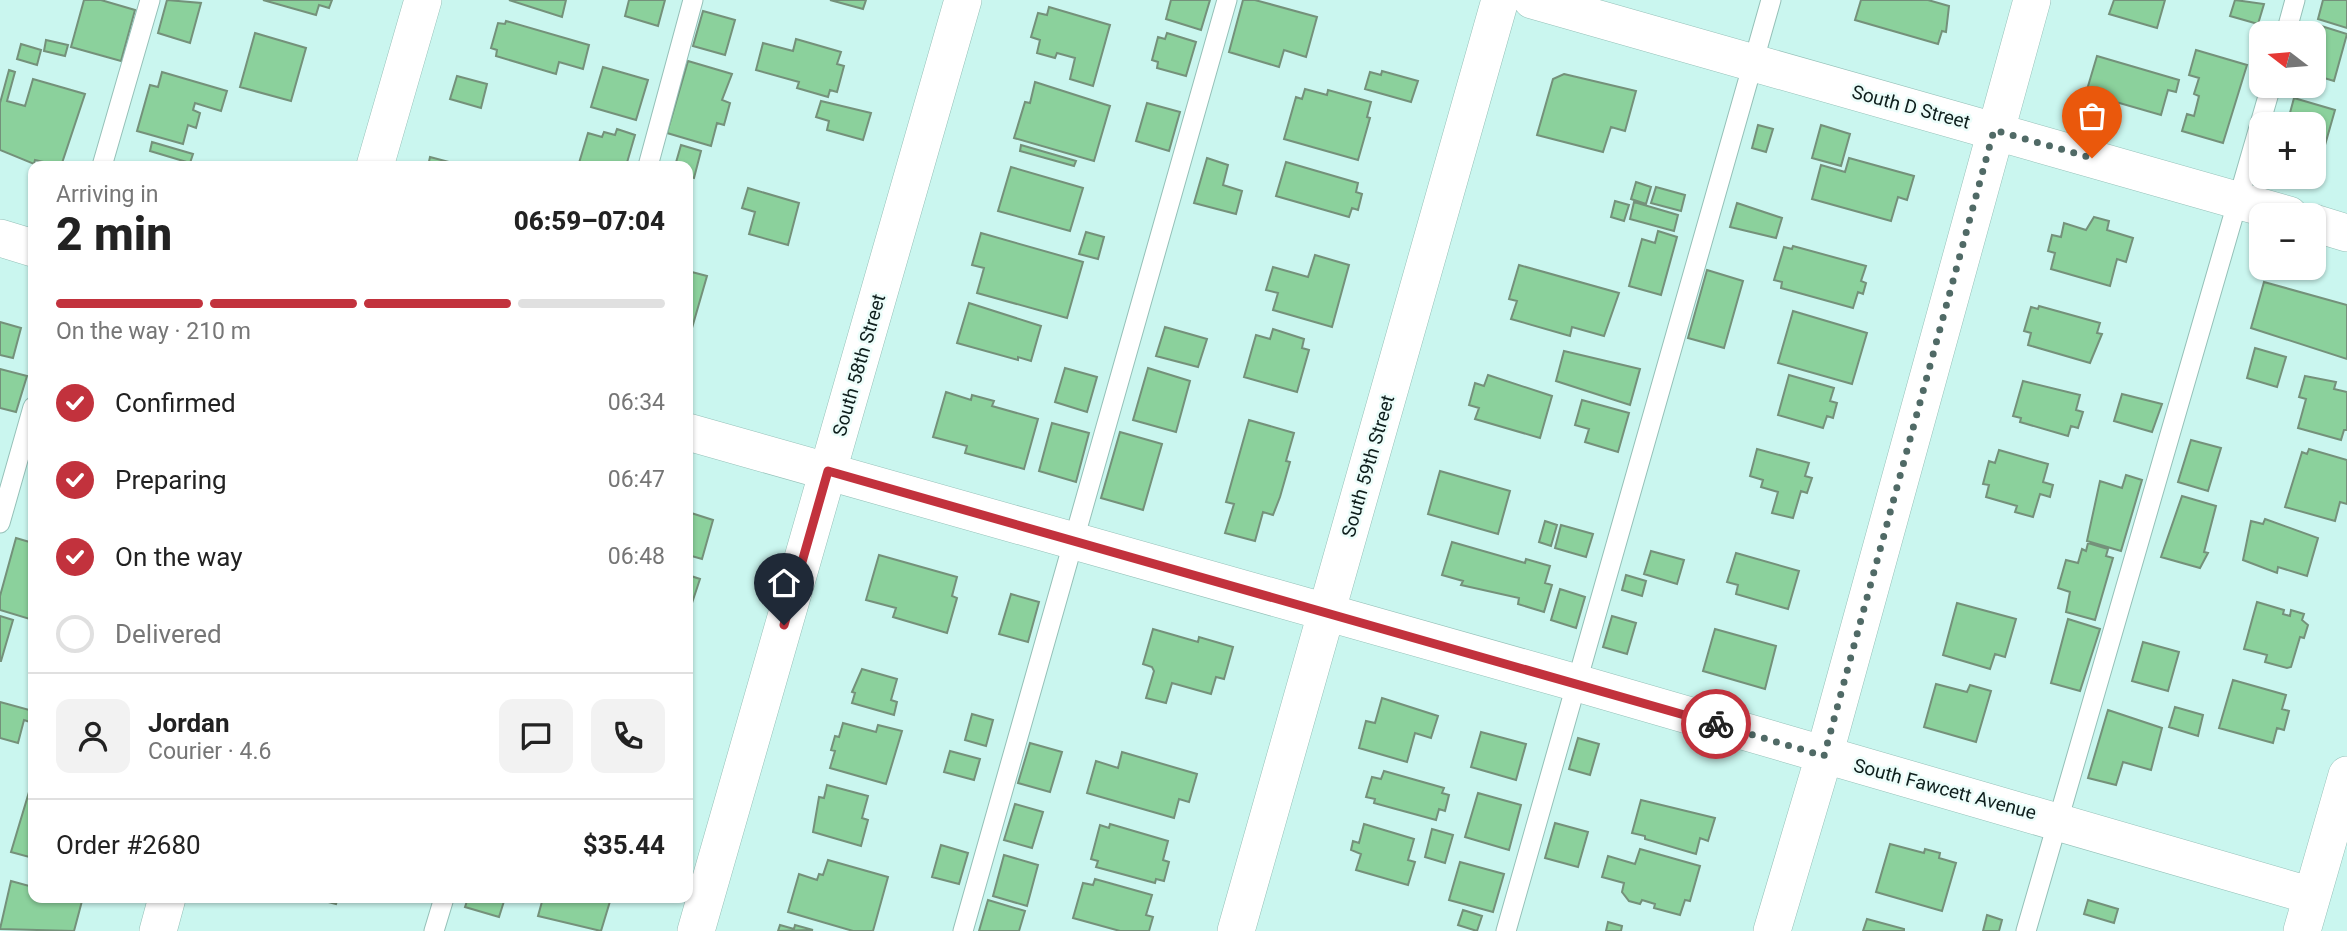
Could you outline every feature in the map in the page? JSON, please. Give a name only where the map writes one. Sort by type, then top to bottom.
[{"type":"street","points":[[376,161],[422,0]]},
{"type":"street","name":"South 58th Street","points":[[696,931],[963,0]]},
{"type":"street","name":"South 59th Street","points":[[1236,931],[1500,0]]},
{"type":"street","name":"South D Street","points":[[1532,0],[1752,65],[1994,130],[2249,203]]},
{"type":"street","points":[[1772,931],[1824,756],[1994,130],[2032,0]]},
{"type":"street","points":[[2326,227],[2347,233]]},
{"type":"street","points":[[0,238],[28,246]]},
{"type":"street","name":"South Fawcett Avenue","points":[[693,433],[1577,683],[2312,896]]},
{"type":"street","points":[[2302,931],[2346,785]]},
{"type":"street","points":[[158,931],[166,903]]},
{"type":"lane","points":[[103,161],[150,0]]},
{"type":"lane","points":[[649,161],[693,0]]},
{"type":"lane","points":[[963,931],[1227,0]]},
{"type":"lane","points":[[1506,931],[1771,0]]},
{"type":"lane","points":[[2289,21],[2295,0]]},
{"type":"lane","points":[[2026,931],[2268,98]]},
{"type":"lane","points":[[0,523],[28,425]]},
{"type":"lane","points":[[434,931],[442,903]]},
{"type":"building","points":[[84,0],[101,0],[135,10],[121,61],[71,47]]},
{"type":"building","points":[[167,0],[201,3],[190,43],[158,33]]},
{"type":"building","points":[[263,0],[332,0],[329,8],[319,5],[316,15]]},
{"type":"building","points":[[509,0],[566,0],[562,17]]},
{"type":"building","points":[[629,0],[665,0],[658,26],[625,16]]},
{"type":"building","points":[[830,0],[866,0],[863,9]]},
{"type":"building","points":[[1171,0],[1210,0],[1201,30],[1166,19]]},
{"type":"building","points":[[1243,0],[1255,0],[1317,17],[1306,57],[1284,50],[1279,67],[1229,52]]},
{"type":"building","points":[[1861,0],[1928,0],[1949,6],[1946,32],[1942,31],[1938,44],[1855,20]]},
{"type":"building","points":[[2114,0],[2165,0],[2157,28],[2109,14]]},
{"type":"building","points":[[2235,0],[2264,4],[2259,21],[2249,21],[2230,16]]},
{"type":"building","points":[[2323,0],[2347,0],[2347,28],[2318,19]]},
{"type":"building","points":[[1049,7],[1110,25],[1093,86],[1070,79],[1075,58],[1057,53],[1055,58],[1037,53],[1040,40],[1031,37],[1038,13],[1047,15]]},
{"type":"building","points":[[703,11],[735,20],[725,55],[693,46]]},
{"type":"building","points":[[506,21],[589,45],[583,69],[559,62],[556,74],[496,56],[497,50],[491,48],[498,23],[505,24]]},
{"type":"building","points":[[2326,27],[2347,34],[2334,81],[2326,79]]},
{"type":"building","points":[[255,33],[306,48],[291,101],[240,87]]},
{"type":"building","points":[[1167,33],[1196,42],[1186,76],[1157,68],[1158,62],[1152,60],[1158,37],[1165,39]]},
{"type":"building","points":[[796,39],[841,52],[837,64],[844,66],[837,92],[830,90],[828,97],[797,88],[799,82],[756,70],[763,43],[793,51]]},
{"type":"building","points":[[46,40],[68,45],[65,56],[44,51]]},
{"type":"building","points":[[21,44],[41,50],[37,65],[17,59]]},
{"type":"building","points":[[2196,50],[2247,65],[2223,143],[2182,131],[2187,114],[2194,116],[2199,96],[2194,94],[2199,78],[2189,75]]},
{"type":"building","points":[[2097,56],[2179,80],[2176,92],[2168,90],[2161,115],[2116,102],[2114,110],[2093,104],[2095,95],[2086,93]]},
{"type":"building","points":[[688,61],[732,74],[722,100],[730,103],[724,125],[717,123],[711,146],[667,133]]},
{"type":"building","points":[[603,67],[648,80],[636,120],[591,107]]},
{"type":"building","points":[[9,70],[15,72],[7,101],[25,106],[33,79],[85,94],[63,161],[28,162],[0,150],[0,103]]},
{"type":"building","points":[[1382,71],[1418,81],[1411,102],[1365,89],[1370,72],[1381,75]]},
{"type":"building","points":[[162,72],[227,91],[221,111],[195,103],[193,110],[200,113],[196,128],[188,125],[183,144],[137,131],[150,85],[158,87]]},
{"type":"building","points":[[1564,74],[1636,91],[1625,131],[1611,127],[1603,152],[1537,135],[1553,79]]},
{"type":"building","points":[[457,76],[487,84],[481,108],[450,99]]},
{"type":"building","points":[[1035,82],[1110,106],[1094,161],[1014,138],[1025,102],[1030,103]]},
{"type":"building","points":[[1305,89],[1327,95],[1328,90],[1371,102],[1367,117],[1370,118],[1358,160],[1284,139],[1296,97],[1302,99]]},
{"type":"building","points":[[2294,98],[2335,110],[2326,142],[2326,112],[2290,112]]},
{"type":"building","points":[[821,101],[871,113],[863,140],[827,130],[829,121],[816,117]]},
{"type":"building","points":[[1147,103],[1180,112],[1169,151],[1136,141]]},
{"type":"building","points":[[1758,125],[1773,129],[1766,152],[1752,148]]},
{"type":"building","points":[[1821,125],[1850,134],[1841,166],[1812,158]]},
{"type":"building","points":[[617,129],[635,135],[627,161],[580,161],[588,133],[602,137],[604,132],[615,135]]},
{"type":"building","points":[[152,142],[193,154],[191,161],[183,161],[150,151]]},
{"type":"building","points":[[681,145],[701,151],[694,178],[693,161],[676,161]]},
{"type":"building","points":[[1021,145],[1076,161],[1074,166],[1020,151]]},
{"type":"building","points":[[430,157],[445,161],[429,161]]},
{"type":"building","points":[[1207,158],[1228,165],[1223,185],[1242,191],[1236,214],[1194,203]]},
{"type":"building","points":[[1849,158],[1914,176],[1907,200],[1898,197],[1891,221],[1812,199],[1821,165],[1845,172]]},
{"type":"building","points":[[1286,162],[1358,183],[1356,192],[1362,194],[1358,210],[1352,208],[1349,217],[1276,196]]},
{"type":"building","points":[[1011,167],[1083,188],[1070,231],[998,211]]},
{"type":"building","points":[[1636,182],[1651,187],[1646,204],[1631,199]]},
{"type":"building","points":[[1656,187],[1685,195],[1681,211],[1651,203]]},
{"type":"building","points":[[748,188],[799,203],[788,245],[749,234],[755,212],[742,208]]},
{"type":"building","points":[[1615,201],[1629,205],[1624,221],[1611,217]]},
{"type":"building","points":[[1634,202],[1678,215],[1674,231],[1630,219]]},
{"type":"building","points":[[1737,203],[1782,218],[1776,238],[1730,227]]},
{"type":"building","points":[[2094,217],[2109,221],[2107,230],[2133,238],[2126,262],[2117,259],[2110,286],[2051,269],[2055,253],[2048,251],[2052,235],[2061,237],[2064,223],[2086,230]]},
{"type":"building","points":[[1658,231],[1677,237],[1661,295],[1629,286],[1642,239],[1655,243]]},
{"type":"building","points":[[1086,232],[1104,237],[1098,259],[1079,254]]},
{"type":"building","points":[[981,233],[1083,262],[1067,318],[977,293],[984,268],[972,265]]},
{"type":"building","points":[[1793,246],[1866,266],[1861,281],[1866,283],[1863,294],[1858,292],[1853,308],[1781,288],[1782,282],[1774,280],[1784,247],[1792,249]]},
{"type":"building","points":[[1315,255],[1349,265],[1332,327],[1273,310],[1278,293],[1266,290],[1273,267],[1308,277]]},
{"type":"building","points":[[1519,265],[1619,293],[1604,336],[1572,327],[1570,336],[1511,319],[1517,301],[1509,299]]},
{"type":"building","points":[[1707,270],[1743,281],[1724,348],[1688,338]]},
{"type":"building","points":[[693,272],[707,276],[693,325]]},
{"type":"building","points":[[2264,282],[2347,305],[2347,359],[2251,328]]},
{"type":"building","points":[[969,303],[1041,326],[1031,361],[1018,357],[1018,360],[957,343]]},
{"type":"building","points":[[2039,306],[2100,323],[2097,333],[2102,334],[2090,363],[2028,345],[2031,333],[2024,331],[2031,307],[2038,309]]},
{"type":"building","points":[[1793,311],[1867,333],[1852,384],[1778,363]]},
{"type":"building","points":[[0,322],[21,328],[13,358],[0,355]]},
{"type":"building","points":[[1165,327],[1207,339],[1198,367],[1156,356]]},
{"type":"building","points":[[1273,329],[1304,339],[1302,348],[1309,350],[1297,392],[1244,377],[1256,335],[1270,339]]},
{"type":"building","points":[[2255,348],[2286,357],[2277,387],[2247,378]]},
{"type":"building","points":[[1564,351],[1640,369],[1630,405],[1556,381]]},
{"type":"building","points":[[1065,368],[1097,377],[1087,412],[1055,402]]},
{"type":"building","points":[[1148,368],[1190,381],[1176,432],[1133,420]]},
{"type":"building","points":[[0,369],[27,376],[16,412],[0,408]]},
{"type":"building","points":[[1488,375],[1552,396],[1540,438],[1475,419],[1479,408],[1469,405],[1475,383],[1484,386]]},
{"type":"building","points":[[1789,375],[1834,388],[1830,401],[1837,403],[1833,418],[1827,416],[1823,428],[1778,415]]},
{"type":"building","points":[[2305,376],[2336,382],[2334,389],[2347,392],[2347,430],[2344,430],[2341,440],[2298,428],[2306,399],[2299,397]]},
{"type":"building","points":[[2023,381],[2080,395],[2076,410],[2083,412],[2078,428],[2071,426],[2068,436],[2020,422],[2021,418],[2013,416]]},
{"type":"building","points":[[946,392],[971,400],[972,395],[994,401],[992,406],[1038,419],[1024,469],[965,453],[967,446],[933,437]]},
{"type":"building","points":[[2122,394],[2162,404],[2152,432],[2114,421]]},
{"type":"building","points":[[1582,400],[1629,413],[1618,452],[1585,442],[1589,429],[1575,425]]},
{"type":"building","points":[[1249,420],[1294,433],[1286,461],[1290,462],[1280,497],[1273,515],[1263,512],[1255,541],[1225,533],[1234,504],[1226,502]]},
{"type":"building","points":[[1052,423],[1089,433],[1076,482],[1039,471]]},
{"type":"building","points":[[1120,432],[1162,444],[1143,510],[1101,498]]},
{"type":"building","points":[[2191,440],[2221,448],[2208,491],[2178,482]]},
{"type":"building","points":[[1757,449],[1809,463],[1805,476],[1812,478],[1807,493],[1801,491],[1793,518],[1772,513],[1778,492],[1761,487],[1763,480],[1750,476]]},
{"type":"building","points":[[2309,449],[2347,460],[2347,504],[2340,502],[2335,521],[2285,507],[2302,452],[2307,454]]},
{"type":"building","points":[[1999,450],[2048,464],[2043,482],[2053,485],[2050,497],[2040,494],[2033,517],[2015,512],[2017,506],[1986,497],[1989,485],[1983,484],[1989,461],[1995,463]]},
{"type":"building","points":[[1440,471],[1510,491],[1498,534],[1428,514]]},
{"type":"building","points":[[2126,475],[2142,480],[2121,551],[2087,541],[2100,481],[2122,488]]},
{"type":"building","points":[[2182,496],[2216,506],[2204,552],[2208,553],[2200,568],[2161,557]]},
{"type":"building","points":[[693,514],[713,520],[702,559],[693,556]]},
{"type":"building","points":[[2265,519],[2318,538],[2307,576],[2278,567],[2277,573],[2243,560],[2251,521],[2263,524]]},
{"type":"building","points":[[1545,521],[1557,525],[1551,546],[1539,542]]},
{"type":"building","points":[[1561,525],[1593,534],[1586,557],[1555,548]]},
{"type":"building","points":[[16,538],[28,542],[28,618],[0,610],[0,596]]},
{"type":"building","points":[[1452,542],[1525,563],[1526,559],[1550,566],[1545,583],[1552,585],[1544,612],[1518,604],[1519,598],[1461,585],[1463,581],[1442,575]]},
{"type":"building","points":[[2088,543],[2108,549],[2106,556],[2113,558],[2095,620],[2066,612],[2070,592],[2058,588],[2066,560],[2078,563],[2082,549],[2086,551]]},
{"type":"building","points":[[1651,551],[1684,560],[1677,584],[1644,574]]},
{"type":"building","points":[[1736,553],[1799,571],[1788,609],[1736,594],[1738,585],[1727,582]]},
{"type":"building","points":[[879,555],[957,577],[952,596],[957,598],[947,633],[893,617],[896,608],[866,600]]},
{"type":"building","points":[[1626,575],[1646,581],[1642,596],[1622,590]]},
{"type":"building","points":[[693,577],[700,579],[693,600]]},
{"type":"building","points":[[1560,589],[1585,597],[1576,628],[1551,620]]},
{"type":"building","points":[[1011,594],[1039,602],[1028,642],[999,634]]},
{"type":"building","points":[[2257,602],[2284,610],[2283,614],[2290,616],[2291,610],[2304,614],[2302,620],[2308,625],[2304,638],[2300,637],[2291,667],[2265,662],[2267,655],[2244,649]]},
{"type":"building","points":[[1957,603],[2016,619],[2005,657],[1995,654],[1990,669],[1943,655]]},
{"type":"building","points":[[0,616],[13,620],[1,661],[0,661]]},
{"type":"building","points":[[1612,616],[1636,623],[1627,654],[1603,647]]},
{"type":"building","points":[[2068,619],[2100,629],[2080,691],[2051,683]]},
{"type":"building","points":[[1153,629],[1198,642],[1199,637],[1233,647],[1224,679],[1216,677],[1211,694],[1172,683],[1166,703],[1146,698],[1154,671],[1152,667],[1143,664]]},
{"type":"building","points":[[1715,629],[1776,646],[1765,689],[1703,671]]},
{"type":"building","points":[[2143,642],[2179,652],[2168,691],[2132,681]]},
{"type":"building","points":[[862,669],[897,679],[891,700],[897,702],[894,715],[852,703],[855,693],[852,692]]},
{"type":"building","points":[[2233,680],[2286,695],[2282,709],[2289,711],[2284,730],[2277,728],[2273,743],[2219,728]]},
{"type":"building","points":[[1936,684],[1967,692],[1970,685],[1991,691],[1976,742],[1924,727]]},
{"type":"building","points":[[1382,698],[1438,716],[1431,738],[1415,733],[1407,762],[1359,748],[1366,721],[1375,723]]},
{"type":"building","points":[[0,702],[28,710],[28,721],[24,720],[18,743],[0,738]]},
{"type":"building","points":[[2175,707],[2203,715],[2198,736],[2169,727]]},
{"type":"building","points":[[2108,710],[2162,728],[2151,770],[2123,762],[2116,785],[2088,778]]},
{"type":"building","points":[[972,714],[993,720],[986,746],[965,740]]},
{"type":"building","points":[[843,723],[876,732],[878,725],[902,731],[886,784],[830,768],[835,751],[831,750],[835,736],[839,737]]},
{"type":"building","points":[[1481,732],[1526,744],[1516,780],[1471,767]]},
{"type":"building","points":[[1578,738],[1599,744],[1590,775],[1569,769]]},
{"type":"building","points":[[1030,743],[1062,752],[1050,792],[1018,783]]},
{"type":"building","points":[[950,751],[980,759],[974,780],[944,772]]},
{"type":"building","points":[[1122,752],[1197,774],[1189,802],[1179,799],[1174,818],[1087,793],[1096,761],[1118,768]]},
{"type":"building","points":[[1384,771],[1444,788],[1442,793],[1449,795],[1445,811],[1439,809],[1436,820],[1374,803],[1375,799],[1366,797],[1372,777],[1381,779]]},
{"type":"building","points":[[827,785],[868,796],[862,818],[868,820],[861,846],[813,832],[819,797],[824,798]]},
{"type":"building","points":[[1478,793],[1521,805],[1509,850],[1465,837]]},
{"type":"building","points":[[28,795],[28,857],[11,852]]},
{"type":"building","points":[[1641,800],[1715,818],[1708,841],[1700,838],[1696,854],[1632,833]]},
{"type":"building","points":[[1015,804],[1043,812],[1032,848],[1004,840]]},
{"type":"building","points":[[1555,823],[1588,832],[1578,867],[1545,858]]},
{"type":"building","points":[[1110,824],[1168,841],[1163,860],[1169,862],[1164,881],[1156,879],[1155,883],[1096,867],[1098,861],[1091,859],[1100,825],[1109,828]]},
{"type":"building","points":[[1364,824],[1414,839],[1408,860],[1415,862],[1408,885],[1356,870],[1361,854],[1351,850],[1353,841],[1359,843]]},
{"type":"building","points":[[1432,829],[1453,835],[1445,863],[1425,857]]},
{"type":"building","points":[[1890,844],[1924,853],[1925,849],[1940,853],[1939,858],[1956,863],[1942,911],[1876,892]]},
{"type":"building","points":[[941,845],[968,853],[959,884],[932,877]]},
{"type":"building","points":[[1640,849],[1700,866],[1690,901],[1685,900],[1680,915],[1654,908],[1655,904],[1642,900],[1640,904],[1629,901],[1622,892],[1624,883],[1602,877],[1608,856],[1635,864]]},
{"type":"building","points":[[1004,855],[1038,865],[1027,906],[993,896]]},
{"type":"building","points":[[828,860],[888,877],[873,931],[853,931],[788,912],[799,874],[817,880],[819,874],[823,875]]},
{"type":"building","points":[[1460,862],[1504,874],[1493,912],[1449,900]]},
{"type":"building","points":[[1095,879],[1152,895],[1146,915],[1153,917],[1149,931],[1120,931],[1073,918],[1083,883],[1093,885]]},
{"type":"building","points":[[11,881],[28,886],[28,903],[81,903],[74,931],[0,929]]},
{"type":"building","points":[[988,900],[1025,911],[1019,931],[979,931]]},
{"type":"building","points":[[2088,900],[2118,909],[2114,923],[2084,914]]},
{"type":"building","points":[[466,903],[503,903],[499,917],[465,907]]},
{"type":"building","points":[[542,903],[609,903],[601,931],[538,916]]},
{"type":"building","points":[[1463,910],[1482,916],[1477,931],[1458,925]]},
{"type":"building","points":[[1987,915],[2002,920],[1999,931],[1983,931]]},
{"type":"building","points":[[1867,919],[1904,929],[1904,931],[1863,931]]},
{"type":"building","points":[[1608,922],[1622,926],[1621,931],[1606,931]]},
{"type":"building","points":[[780,925],[794,929],[795,925],[813,930],[778,931]]},
{"type":"way so far","points":[[1716,724],[1824,756],[1994,130],[2092,158]]},
{"type":"route","points":[[784,625],[828,471],[1716,724]]}]
